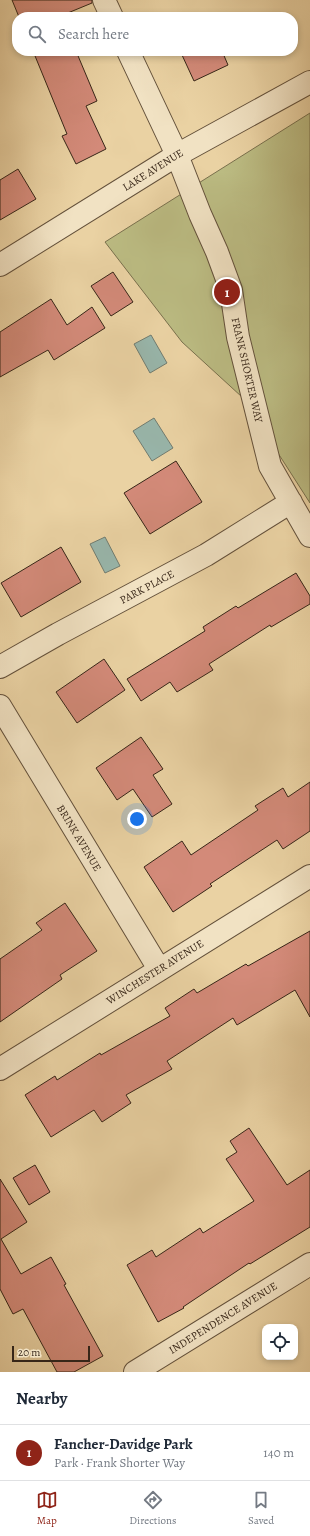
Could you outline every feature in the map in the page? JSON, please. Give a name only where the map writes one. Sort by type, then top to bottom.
[{"type":"street","points":[[104,0],[110,12]]},
{"type":"street","name":"FRANK SHORTER WAY","points":[[130,56],[177,155],[231,290],[238,337],[270,466],[310,536]]},
{"type":"street","name":"LAKE AVENUE","points":[[0,265],[177,155],[310,82]]},
{"type":"street","name":"PARK PLACE","points":[[0,667],[58,634],[206,556],[291,502]]},
{"type":"street","name":"BRINK AVENUE","points":[[0,706],[159,969]]},
{"type":"street","name":"WINCHESTER AVENUE","points":[[0,1069],[310,876]]},
{"type":"street","name":"INDEPENDENCE AVENUE","points":[[135,1372],[310,1264]]},
{"type":"green space","points":[[310,113],[310,503],[242,397],[182,342],[105,242]]},
{"type":"shaded area","points":[[151,335],[167,363],[150,373],[134,344]]},
{"type":"shaded area","points":[[154,418],[173,448],[152,461],[133,431]]},
{"type":"shaded area","points":[[105,537],[120,566],[105,573],[90,544]]},
{"type":"building","points":[[12,0],[92,0],[92,3],[70,12],[17,12]]},
{"type":"building","points":[[35,56],[78,56],[97,101],[86,106],[106,149],[76,164],[62,136],[67,134]]},
{"type":"building","points":[[182,56],[224,56],[228,65],[194,81]]},
{"type":"building","points":[[18,169],[36,199],[0,220],[0,180]]},
{"type":"building","points":[[113,272],[133,302],[111,316],[91,286]]},
{"type":"building","points":[[51,299],[67,325],[92,307],[105,328],[54,360],[48,350],[0,377],[0,332]]},
{"type":"building","points":[[176,461],[202,502],[150,534],[124,493]]},
{"type":"building","points":[[61,547],[81,582],[21,617],[1,583]]},
{"type":"building","points":[[296,573],[310,596],[310,604],[271,627],[270,625],[209,664],[213,670],[177,692],[170,682],[141,701],[127,679],[205,631],[203,627],[236,606],[238,608]]},
{"type":"building","points":[[104,659],[125,690],[77,723],[56,692]]},
{"type":"building","points":[[141,737],[163,769],[153,775],[172,804],[152,817],[133,789],[117,800],[96,768]]},
{"type":"building","points":[[310,782],[310,831],[283,849],[277,840],[210,884],[212,886],[173,912],[144,867],[182,841],[191,855],[258,810],[255,806],[283,788],[288,797]]},
{"type":"building","points":[[65,903],[97,951],[60,975],[62,979],[0,1022],[0,959],[42,930],[36,923]]},
{"type":"building","points":[[310,931],[310,1017],[295,990],[237,1025],[233,1018],[167,1061],[172,1069],[126,1095],[131,1103],[102,1122],[94,1110],[51,1137],[25,1095],[55,1076],[57,1080],[100,1053],[101,1055],[170,1016],[165,1008],[194,989],[197,993],[246,964],[248,966]]},
{"type":"building","points":[[249,1128],[287,1185],[310,1170],[310,1227],[250,1264],[249,1263],[183,1307],[184,1308],[158,1322],[127,1265],[152,1250],[156,1257],[200,1228],[203,1233],[254,1201],[226,1159],[237,1152],[230,1141]]},
{"type":"building","points":[[35,1165],[50,1192],[29,1205],[13,1178]]},
{"type":"building","points":[[0,1179],[27,1222],[1,1239],[21,1274],[51,1257],[66,1284],[64,1285],[103,1356],[74,1372],[57,1372],[23,1309],[13,1314],[0,1289]]},
{"type":"place","name":"Fancher-Davidge Park","points":[[227,292]]}]
